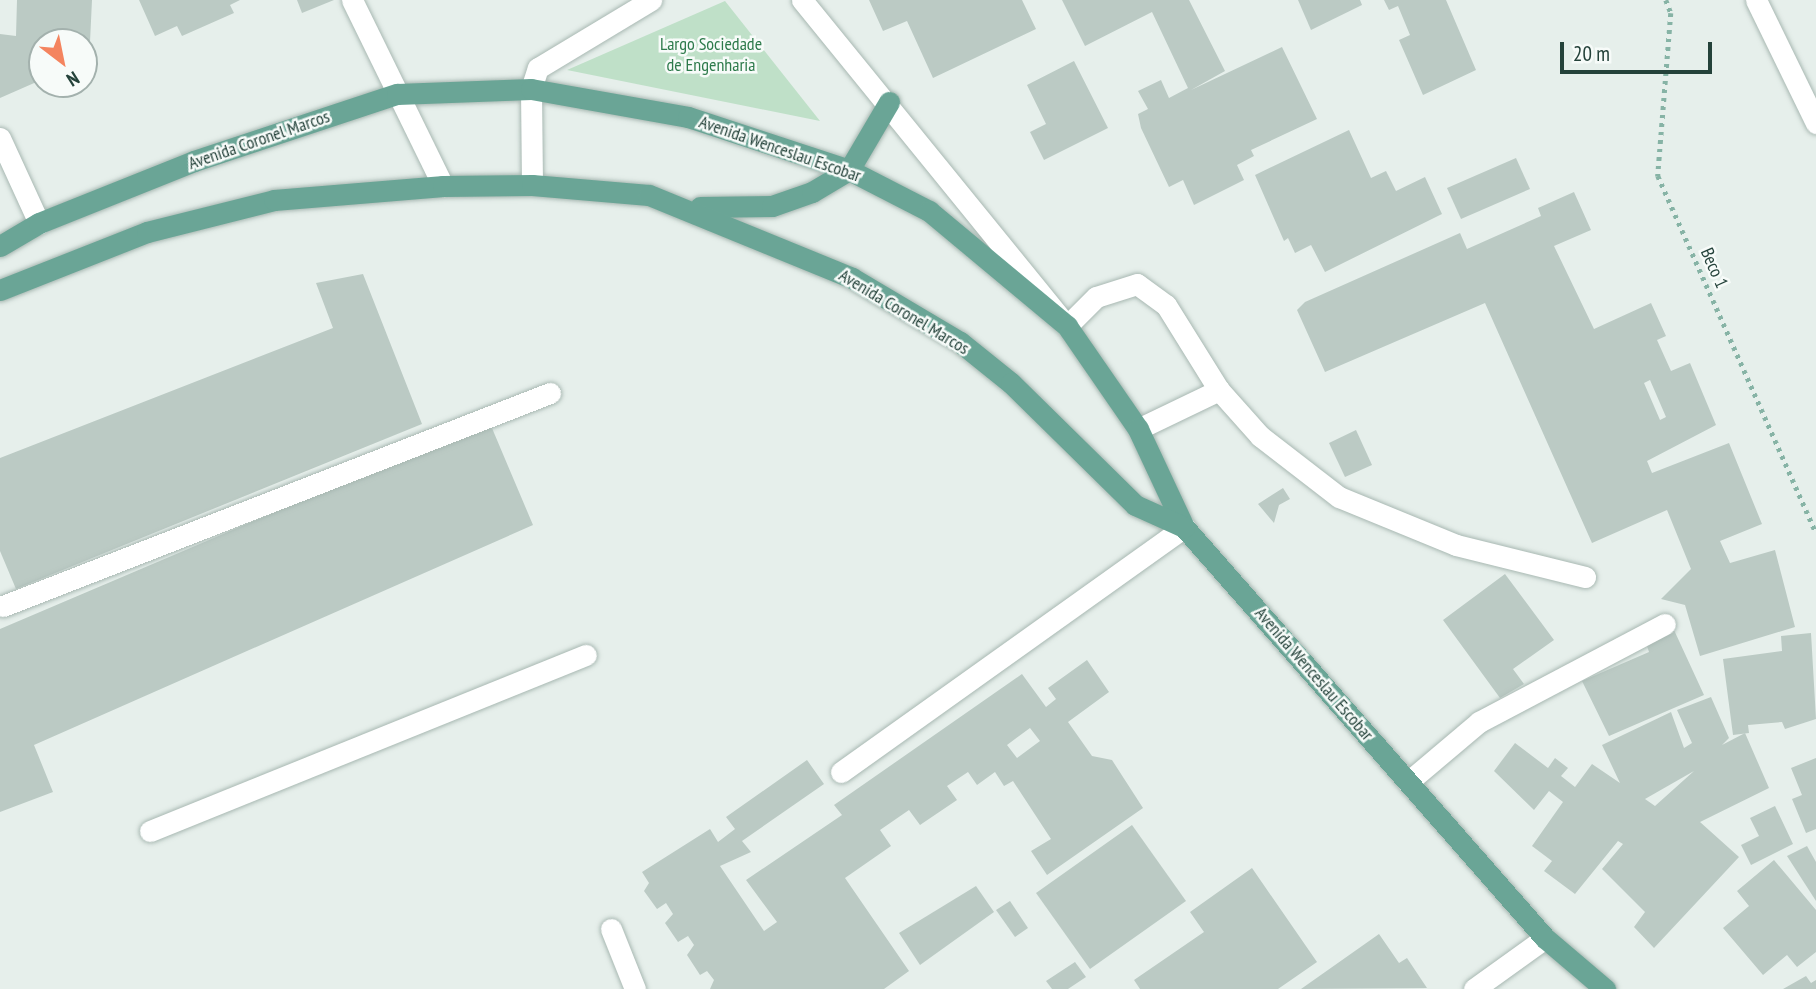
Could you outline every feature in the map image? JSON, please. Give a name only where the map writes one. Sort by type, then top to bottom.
[{"type":"main road","name":"Avenida Coronel Marcos","points":[[0,246],[39,223],[194,161],[397,94],[531,89]]},
{"type":"main road","name":"Avenida Wenceslau Escobar","points":[[531,89],[688,117],[849,170],[929,211],[1067,327],[1138,429],[1184,527],[1545,938],[1605,989]]},
{"type":"main road","points":[[649,195],[717,211],[772,206],[812,192],[849,170],[888,102]]},
{"type":"main road","name":"Avenida Coronel Marcos","points":[[0,290],[147,232],[274,200],[443,186],[532,185],[649,195],[852,278],[960,342],[1011,383],[1135,505],[1184,527]]},
{"type":"street","points":[[352,0],[443,186]]},
{"type":"street","points":[[532,185],[531,89],[547,59],[651,0]]},
{"type":"street","name":"Avenida Wenceslau Escobar","points":[[802,0],[888,102],[1067,327]]},
{"type":"street","points":[[1756,0],[1816,123]]},
{"type":"street","points":[[0,138],[39,223]]},
{"type":"street","points":[[1067,327],[1097,297],[1137,284],[1166,305],[1219,390],[1261,436],[1339,496],[1456,545],[1584,577]]},
{"type":"street","points":[[1138,429],[1219,390]]},
{"type":"street","points":[[3,606],[550,393]]},
{"type":"street","points":[[841,772],[1184,527]]},
{"type":"street","points":[[1408,782],[1479,722],[1665,624]]},
{"type":"street","points":[[150,831],[586,655]]},
{"type":"street","points":[[611,929],[635,989]]},
{"type":"street","points":[[1474,989],[1545,938]]},
{"type":"path","name":"Beco 1","points":[[1666,0],[1671,13],[1658,176],[1816,533]]},
{"type":"green space","name":"Largo Sociedade de Engenharia","points":[[725,1],[820,121],[567,70]]},
{"type":"building","points":[[17,0],[92,0],[91,28],[28,28],[28,86],[0,98],[0,34],[16,36]]},
{"type":"building","points":[[139,0],[240,0],[230,5],[234,13],[182,36],[177,26],[155,36]]},
{"type":"building","points":[[297,0],[334,0],[302,13]]},
{"type":"building","points":[[869,0],[1022,0],[1036,29],[933,78],[907,21],[883,31]]},
{"type":"building","points":[[1062,0],[1189,0],[1225,71],[1191,90],[1282,47],[1317,119],[1251,150],[1254,156],[1237,165],[1244,180],[1194,205],[1183,180],[1169,187],[1141,128],[1138,114],[1148,109],[1138,91],[1161,80],[1169,98],[1188,88],[1152,12],[1085,46]]},
{"type":"building","points":[[1298,0],[1360,0],[1362,5],[1311,30]]},
{"type":"building","points":[[1384,0],[1446,0],[1476,70],[1423,95],[1399,40],[1410,35],[1398,6],[1389,10]]},
{"type":"building","points":[[1074,61],[1108,128],[1044,160],[1030,132],[1046,124],[1027,85]]},
{"type":"building","points":[[1349,130],[1371,178],[1386,171],[1396,191],[1425,177],[1442,214],[1325,272],[1311,245],[1295,253],[1288,238],[1284,241],[1255,175]]},
{"type":"building","points":[[1516,158],[1530,189],[1461,219],[1447,188]]},
{"type":"building","points":[[1574,192],[1591,230],[1554,246],[1594,329],[1651,303],[1666,336],[1657,340],[1671,371],[1690,363],[1716,425],[1647,461],[1652,473],[1729,443],[1762,524],[1720,541],[1730,563],[1775,550],[1795,627],[1700,656],[1685,605],[1661,599],[1691,569],[1667,510],[1592,543],[1485,303],[1325,372],[1297,310],[1305,302],[1460,233],[1467,249],[1541,216],[1538,208]],"holes":[[[1650,380],[1666,417],[1660,420],[1644,383]]]},
{"type":"building","points":[[363,274],[422,424],[16,589],[0,551],[0,458],[333,328],[316,283]]},
{"type":"building","points":[[489,421],[533,525],[34,745],[53,792],[0,812],[0,629]]},
{"type":"building","points":[[1356,430],[1372,465],[1345,477],[1329,443]]},
{"type":"building","points":[[1283,488],[1290,499],[1279,505],[1274,523],[1258,504]]},
{"type":"building","points":[[1505,574],[1554,640],[1513,669],[1524,684],[1500,698],[1443,620]]},
{"type":"building","points":[[1674,630],[1704,695],[1609,736],[1582,681],[1649,652],[1646,643]]},
{"type":"building","points":[[1811,633],[1816,719],[1785,729],[1782,722],[1748,725],[1749,733],[1733,735],[1723,659],[1782,651],[1781,636]]},
{"type":"building","points":[[1087,660],[1109,692],[1068,722],[1092,756],[1112,760],[1143,808],[1047,875],[1031,851],[1051,839],[1013,781],[1004,786],[995,772],[977,785],[968,772],[947,786],[957,800],[920,825],[909,810],[880,830],[891,846],[845,878],[909,971],[884,989],[710,989],[714,980],[707,971],[700,975],[687,955],[694,945],[688,936],[678,942],[665,923],[673,914],[666,903],[657,909],[644,891],[649,883],[642,872],[710,829],[718,842],[735,829],[726,817],[807,760],[824,784],[742,841],[751,852],[720,866],[764,931],[777,922],[746,880],[842,815],[834,805],[1022,674],[1046,707],[1056,699],[1048,688]],"holes":[[[1030,728],[1040,741],[1017,758],[1007,745]]]},
{"type":"building","points":[[1711,697],[1729,738],[1722,745],[1745,733],[1769,788],[1700,822],[1739,857],[1654,948],[1634,927],[1645,912],[1602,869],[1623,844],[1618,841],[1575,894],[1544,871],[1552,861],[1532,846],[1563,802],[1549,791],[1534,810],[1494,771],[1515,743],[1548,768],[1555,758],[1568,768],[1561,776],[1575,787],[1592,764],[1620,783],[1602,745],[1671,712],[1684,748],[1692,743],[1677,710]],"holes":[[[1694,771],[1655,806],[1645,799]]]},
{"type":"building","points":[[1816,758],[1816,829],[1806,833],[1792,799],[1802,795],[1791,768]]},
{"type":"building","points":[[1775,806],[1793,844],[1751,865],[1741,845],[1759,836],[1750,818]]},
{"type":"building","points":[[1132,825],[1186,901],[1090,969],[1036,893]]},
{"type":"building","points":[[1807,846],[1816,862],[1816,901],[1787,856]]},
{"type":"building","points":[[1774,860],[1816,910],[1816,952],[1797,967],[1787,955],[1763,975],[1723,928],[1749,906],[1737,891]]},
{"type":"building","points":[[1252,868],[1317,962],[1278,989],[1140,989],[1134,980],[1204,932],[1190,912]]},
{"type":"building","points":[[976,886],[994,912],[920,965],[899,933]]},
{"type":"building","points":[[1010,901],[1028,928],[1015,937],[996,910]]},
{"type":"building","points":[[1379,934],[1399,963],[1407,958],[1427,988],[1301,989]]},
{"type":"building","points":[[1075,962],[1086,977],[1068,989],[1052,989],[1046,981]]},
{"type":"building","points":[[1806,976],[1811,983],[1816,980],[1816,989],[1783,989]]}]
